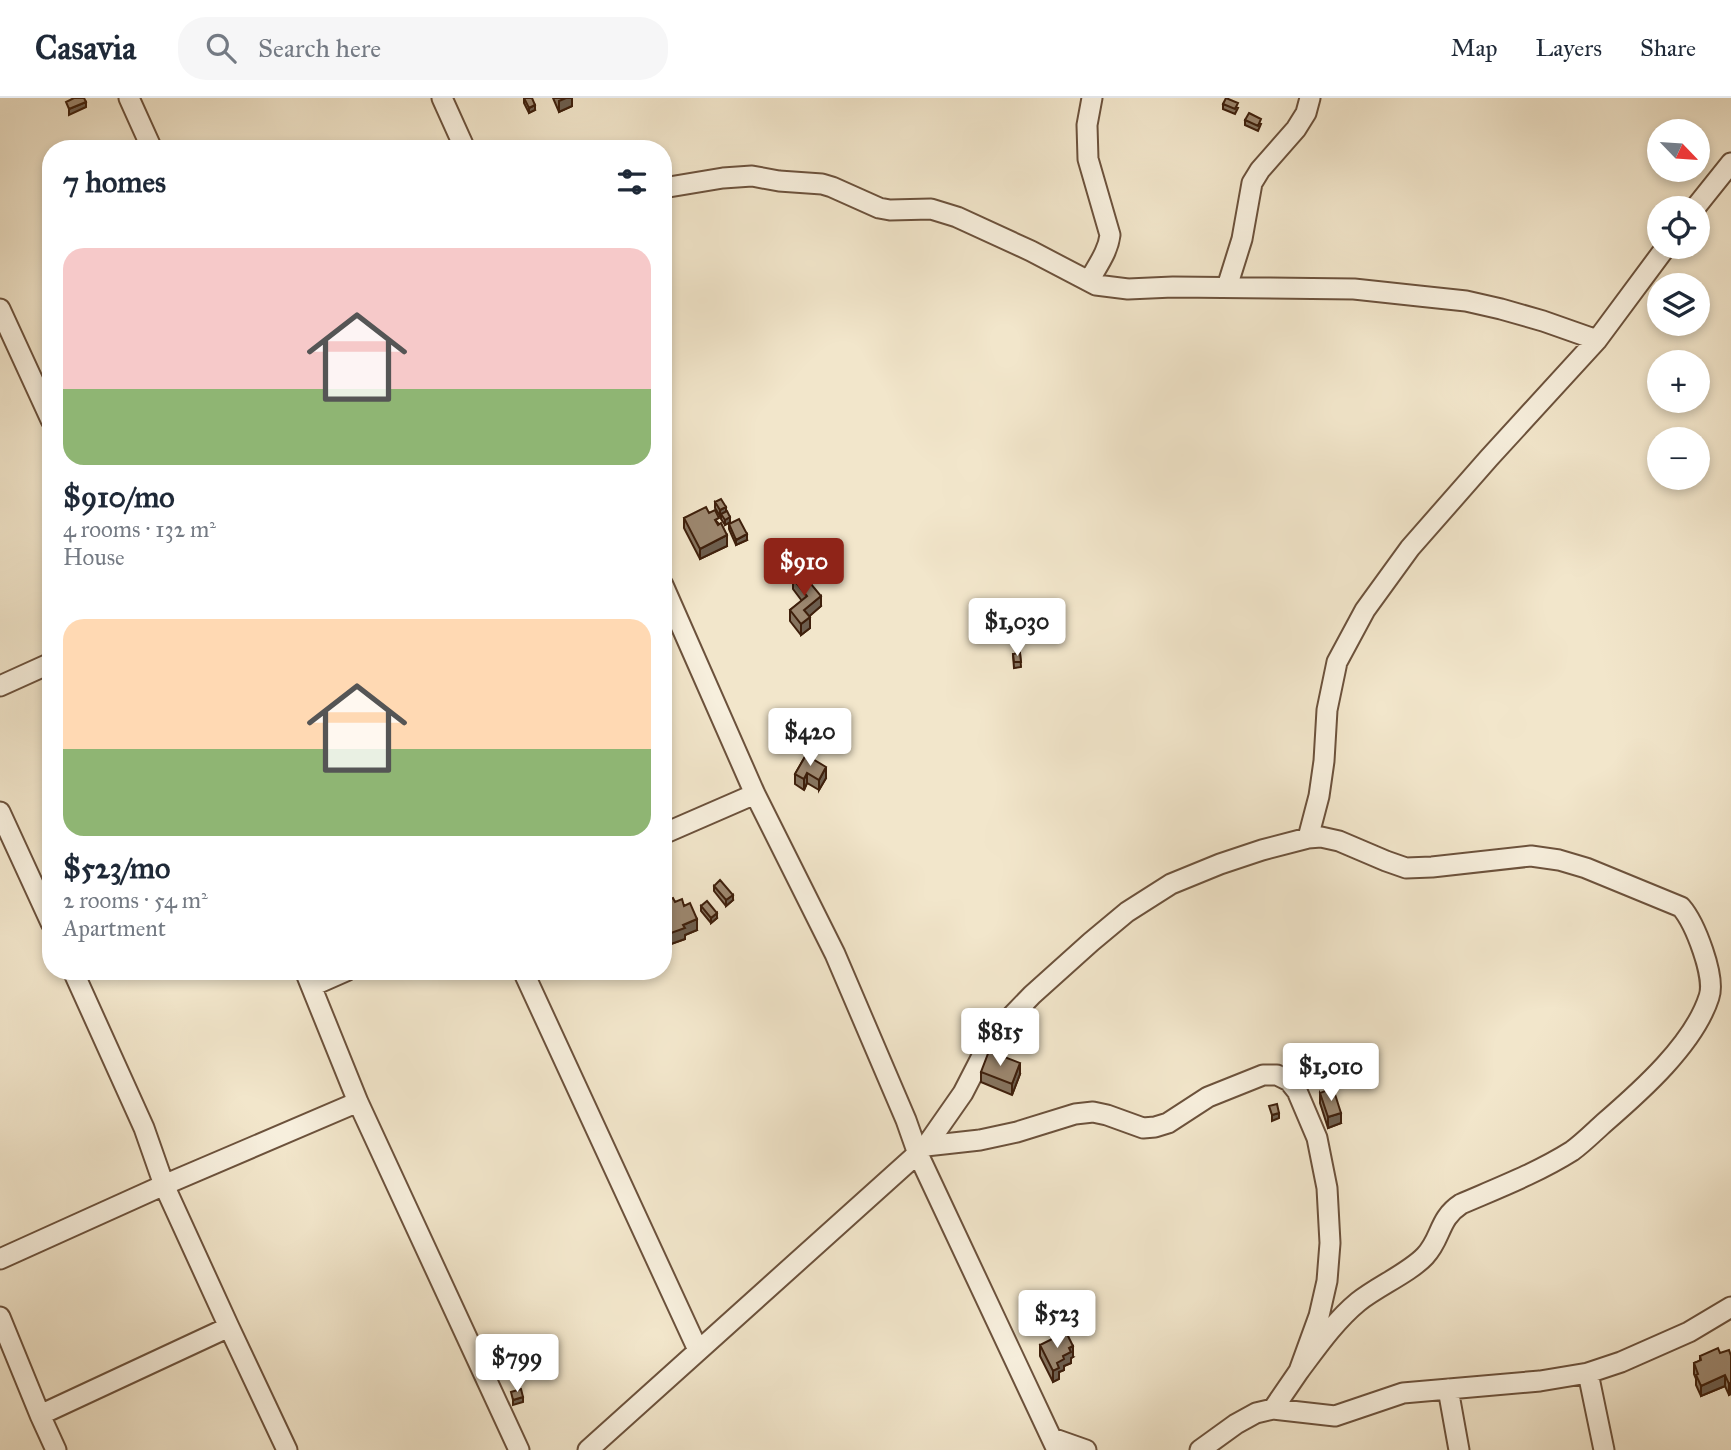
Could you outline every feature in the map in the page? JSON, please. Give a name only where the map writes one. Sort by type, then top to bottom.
[{"type":"street","points":[[130,98],[148,140]]},
{"type":"street","points":[[442,98],[462,140]]},
{"type":"street","points":[[1089,281],[1109,244],[1110,235],[1088,159],[1087,125],[1092,98]]},
{"type":"street","points":[[1227,287],[1242,239],[1252,183],[1296,129],[1306,113],[1310,98]]},
{"type":"street","points":[[1705,196],[1731,163]]},
{"type":"street","points":[[672,186],[752,176],[822,184],[879,208],[931,209],[957,217],[1031,251],[1096,285],[1128,289],[1354,289],[1466,301],[1543,321],[1597,340]]},
{"type":"street","points":[[1308,838],[1324,761],[1327,710],[1337,662],[1365,610],[1410,548],[1597,340],[1657,259]]},
{"type":"street","points":[[0,309],[42,400]]},
{"type":"street","points":[[672,605],[755,794],[835,954],[906,1120],[1055,1444],[1086,1450]]},
{"type":"street","points":[[0,686],[42,667]]},
{"type":"street","points":[[672,830],[755,794]]},
{"type":"street","points":[[0,812],[42,903]]},
{"type":"street","points":[[588,1450],[922,1150],[963,1093],[981,1058],[1005,1023],[1032,995],[1118,919],[1171,884],[1262,850],[1321,837],[1339,841],[1385,862],[1406,868],[1531,856],[1559,860],[1586,868],[1681,907],[1690,916],[1700,943],[1709,972],[1710,994],[1682,1047],[1630,1101],[1573,1150],[1526,1176],[1451,1210],[1427,1254],[1418,1263],[1356,1304],[1332,1328],[1273,1409]]},
{"type":"street","points":[[76,980],[144,1128],[164,1185],[287,1450]]},
{"type":"street","points":[[310,980],[358,1102],[519,1450]]},
{"type":"street","points":[[527,980],[698,1350]]},
{"type":"street","points":[[922,1150],[1017,1132],[1075,1114],[1093,1112],[1143,1128],[1155,1128],[1168,1123],[1208,1097],[1263,1075],[1277,1075],[1289,1081],[1302,1101],[1317,1138],[1327,1188],[1330,1244],[1327,1280],[1319,1316],[1299,1371]]},
{"type":"street","points":[[0,1259],[358,1102]]},
{"type":"street","points":[[1200,1450],[1236,1424],[1256,1413],[1273,1409],[1335,1416],[1403,1393],[1541,1381],[1588,1373],[1621,1362],[1689,1332],[1731,1307]]},
{"type":"street","points":[[0,1317],[56,1450]]},
{"type":"street","points":[[40,1415],[229,1327]]},
{"type":"street","points":[[1588,1373],[1604,1450]]},
{"type":"street","points":[[1448,1389],[1459,1450]]},
{"type":"building","points":[[74,98],[84,98],[86,102],[69,109],[66,102]]},
{"type":"building","points":[[524,98],[532,98],[535,105],[529,108]]},
{"type":"building","points":[[1226,98],[1238,103],[1235,109],[1223,104]]},
{"type":"building","points":[[1249,113],[1261,119],[1258,126],[1245,120]]},
{"type":"building","points":[[721,499],[726,507],[720,510],[715,502]]},
{"type":"building","points":[[706,507],[709,513],[715,510],[719,518],[715,520],[718,525],[721,523],[727,535],[700,549],[684,518]]},
{"type":"building","points":[[727,511],[730,517],[725,520],[721,514]]},
{"type":"building","points":[[739,519],[747,534],[736,540],[729,524]]},
{"type":"building","points":[[801,572],[821,596],[804,610],[810,617],[801,624],[790,610],[807,596],[793,579]]},
{"type":"building","points":[[1020,653],[1021,662],[1014,662],[1013,654]]},
{"type":"building","points":[[806,755],[826,767],[819,780],[807,773],[804,779],[795,774]]},
{"type":"building","points":[[720,880],[733,895],[726,900],[714,886]]},
{"type":"building","points":[[672,898],[675,902],[682,899],[684,906],[690,903],[697,919],[683,925],[685,928],[672,933]]},
{"type":"building","points":[[707,901],[717,913],[711,918],[701,906]]},
{"type":"building","points":[[989,1051],[1020,1063],[1012,1084],[981,1072]]},
{"type":"building","points":[[1305,1063],[1309,1072],[1302,1075],[1298,1066]]},
{"type":"building","points":[[1333,1088],[1341,1113],[1328,1117],[1320,1093]]},
{"type":"building","points":[[1277,1104],[1279,1113],[1272,1115],[1269,1106]]},
{"type":"building","points":[[1066,1332],[1073,1346],[1069,1348],[1071,1352],[1063,1356],[1064,1359],[1057,1363],[1059,1368],[1053,1371],[1040,1345]]},
{"type":"building","points":[[1718,1348],[1720,1353],[1729,1350],[1731,1383],[1729,1384],[1725,1375],[1701,1386],[1694,1363],[1701,1360],[1700,1356]]},
{"type":"building","points":[[521,1389],[523,1397],[513,1400],[511,1392]]}]
